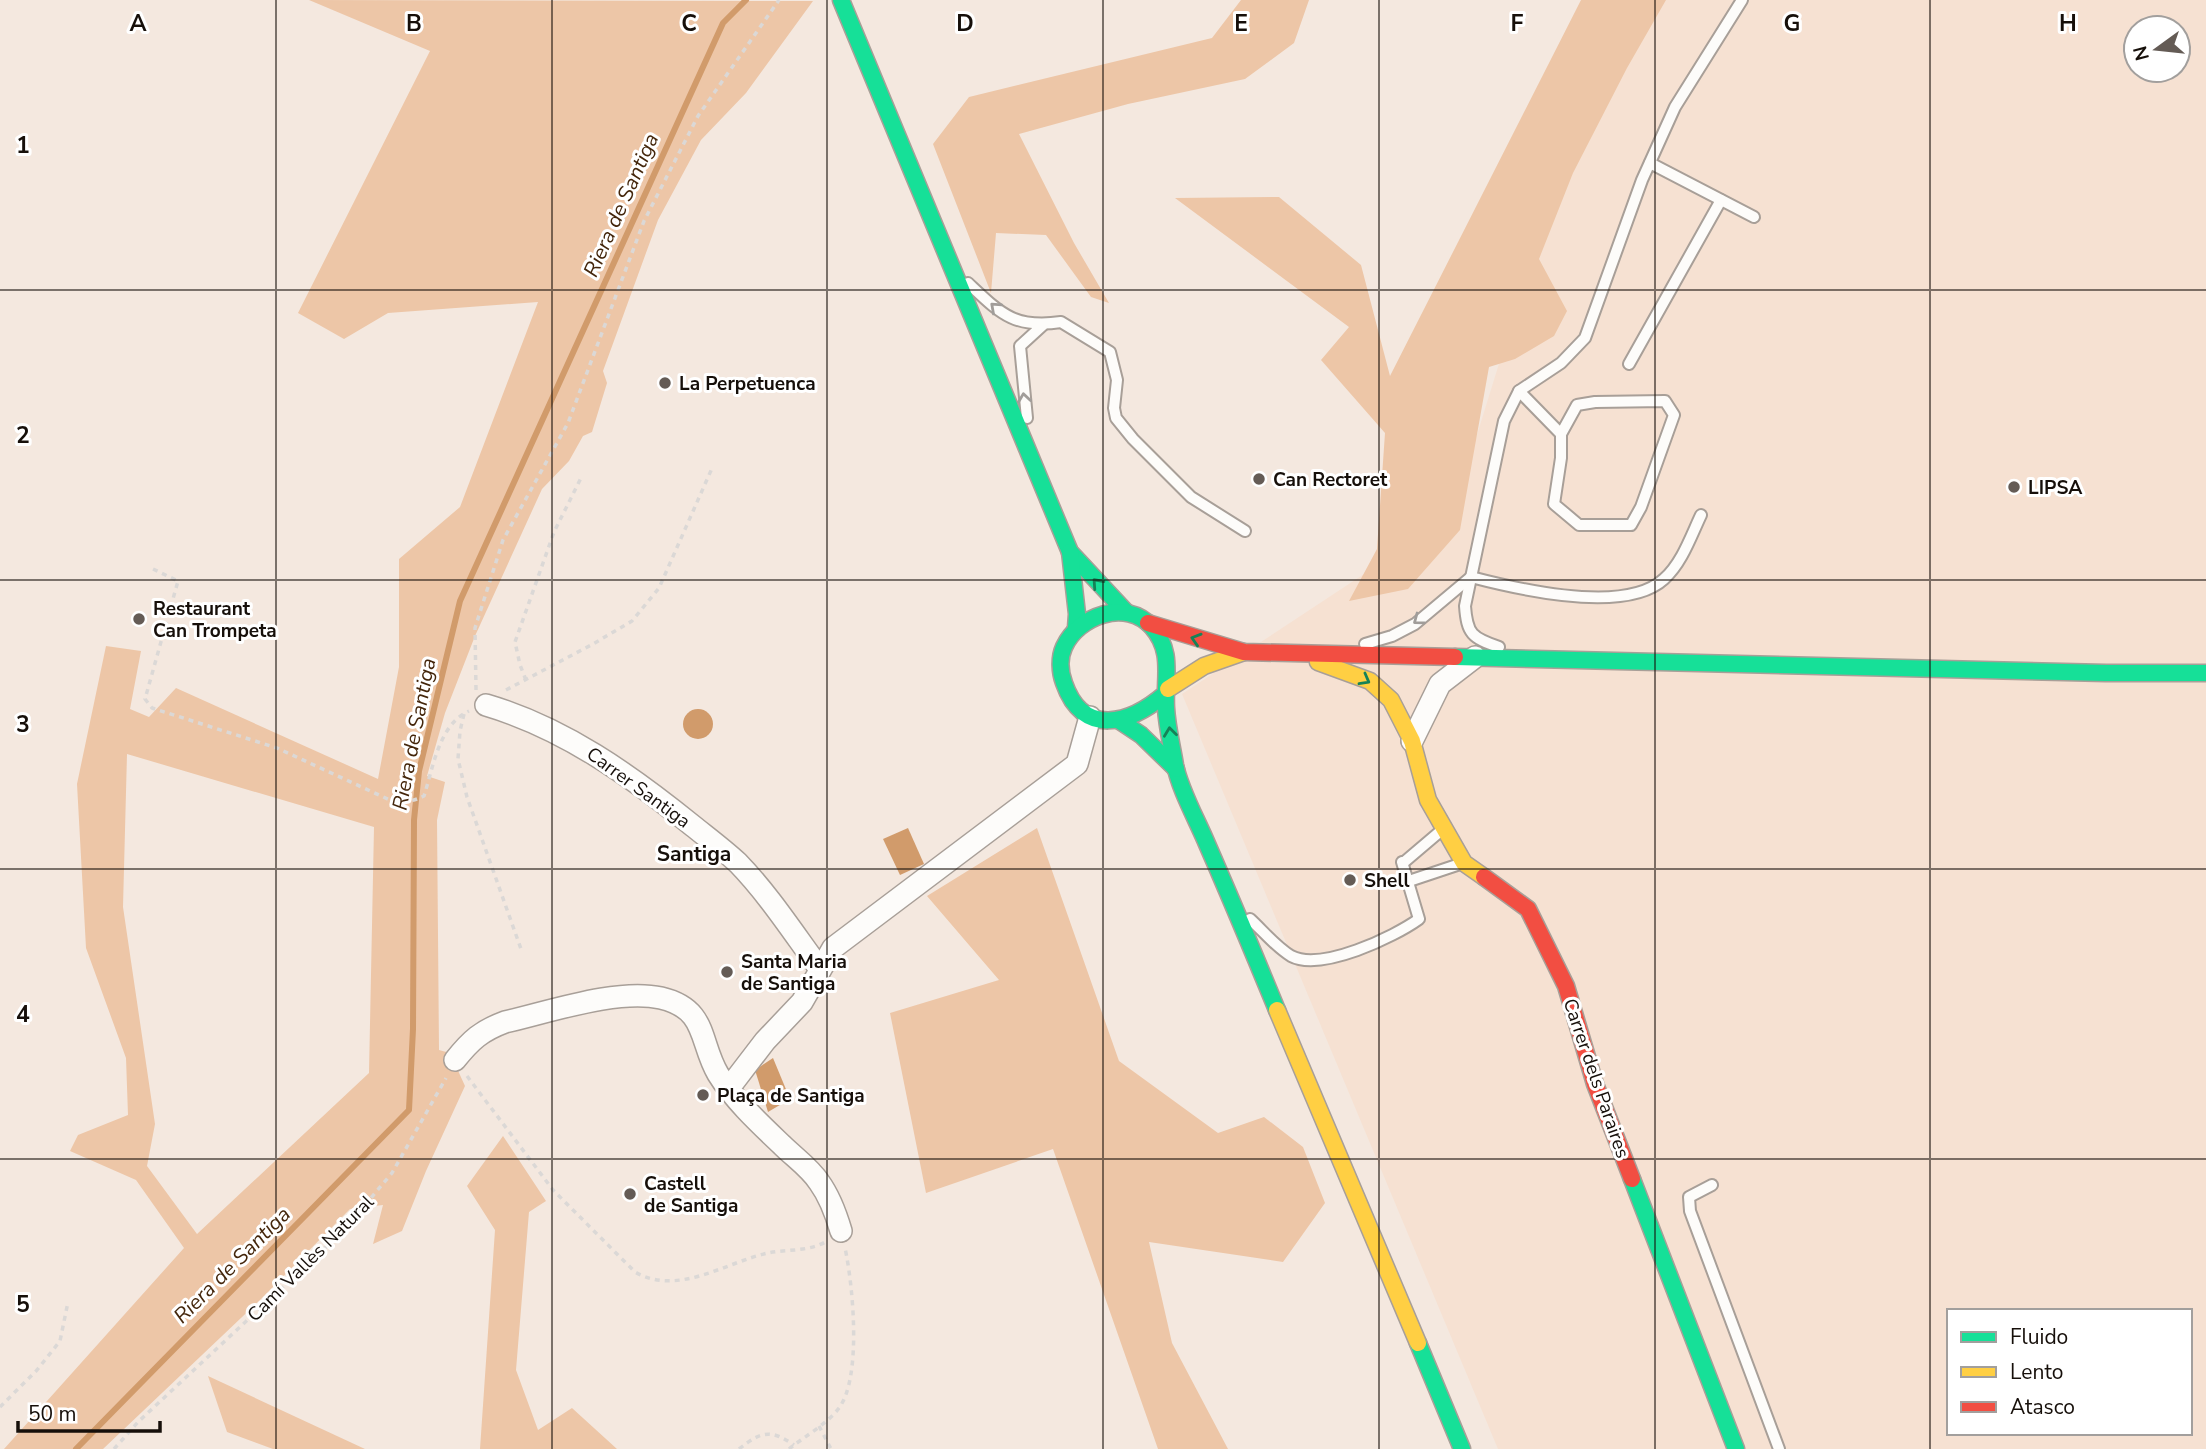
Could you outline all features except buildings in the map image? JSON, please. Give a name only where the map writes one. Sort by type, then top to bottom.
[{"type":"main road","points":[[841,0],[1070,552],[1076,628]]},
{"type":"main road","points":[[1070,552],[1126,612],[1148,623],[1244,652]]},
{"type":"main road","points":[[1126,612],[1097,615],[1076,628],[1063,644],[1059,667],[1061,684],[1072,703],[1090,717],[1120,721],[1141,735],[1176,769]]},
{"type":"main road","points":[[1148,623],[1165,649],[1168,663],[1167,691],[1176,769],[1462,1449]]},
{"type":"main road","points":[[1120,721],[1152,706],[1181,676],[1195,668],[1215,659],[1244,652],[2079,673],[2206,673]]},
{"type":"main road","name":"Carrer dels Paraires","points":[[1277,652],[1334,666],[1370,681],[1391,700],[1412,741],[1428,800],[1464,863],[1528,909],[1566,986],[1595,1084],[1735,1449]]},
{"type":"street","points":[[1412,741],[1440,684],[1475,657]]},
{"type":"street","name":"Carrer Santiga","points":[[486,705],[512,713],[568,738],[628,775],[681,816],[738,863],[820,969]]},
{"type":"street","points":[[729,1088],[765,1041],[802,1002],[833,948],[1077,764],[1090,717]]},
{"type":"street","points":[[455,1060],[470,1041],[488,1028],[505,1022],[616,996],[662,998],[689,1011],[701,1027],[710,1058],[729,1088],[773,1137],[819,1181],[830,1200],[841,1231]]},
{"type":"lane","points":[[1544,659],[1480,641],[1466,626],[1465,606],[1504,421],[1519,391],[1561,363],[1585,338],[1650,163],[1675,107],[1742,0]]},
{"type":"lane","points":[[1650,163],[1754,217]]},
{"type":"lane","points":[[1629,363],[1721,200]]},
{"type":"lane","points":[[956,272],[1004,316],[1043,324],[1061,322],[1110,352],[1117,380],[1114,408],[1116,418],[1133,439],[1191,497],[1245,531]]},
{"type":"lane","points":[[1033,466],[1020,346],[1043,324]]},
{"type":"lane","points":[[1519,391],[1561,434],[1561,458],[1554,504],[1579,525],[1631,525],[1642,507],[1674,415],[1665,401],[1595,402],[1577,405],[1561,434]]},
{"type":"lane","points":[[1471,577],[1522,590],[1610,598],[1637,593],[1663,580],[1685,550],[1701,515]]},
{"type":"lane","points":[[1312,654],[1367,644],[1392,636],[1415,624],[1471,577]]},
{"type":"lane","points":[[1215,860],[1250,919],[1292,957],[1337,957],[1400,933],[1419,919],[1402,862],[1444,828]]},
{"type":"lane","points":[[1409,881],[1464,863]]},
{"type":"lane","points":[[1712,1185],[1689,1197],[1690,1211],[1779,1449]]},
{"type":"path","points":[[153,569],[178,581],[145,699],[152,708],[277,748],[391,801],[412,802],[424,796],[437,754],[451,724],[464,713],[486,705],[475,688],[475,628],[503,540],[568,423],[643,221],[698,116],[779,0]]},
{"type":"path","points":[[504,691],[632,621],[659,588],[713,466]]},
{"type":"path","points":[[526,680],[515,642],[554,532],[581,478]]},
{"type":"path","points":[[464,713],[458,759],[477,827],[522,949]]},
{"type":"path","points":[[455,1060],[553,1190],[635,1272],[645,1277],[676,1279],[703,1276],[764,1254],[819,1246],[841,1231],[851,1291],[853,1356],[845,1398],[838,1409],[820,1426],[789,1449]]},
{"type":"path","name":"Camí Vallès Natural","points":[[114,1449],[138,1422],[360,1212],[392,1173],[455,1060]]},
{"type":"path","points":[[0,1407],[37,1370],[60,1341],[68,1302]]},
{"type":"path","points":[[820,1426],[831,1449]]},
{"type":"path","points":[[739,1449],[763,1433],[777,1434],[794,1445]]},
{"type":"shaded area","points":[[309,0],[813,1],[746,93],[701,140],[658,220],[603,371],[607,383],[592,432],[583,436],[569,461],[542,489],[475,636],[445,713],[427,776],[445,782],[437,820],[439,1050],[450,1053],[465,1086],[402,1231],[373,1244],[383,1205],[350,1209],[261,1299],[103,1449],[4,1449],[184,1248],[136,1180],[70,1151],[78,1135],[128,1115],[126,1058],[86,948],[77,784],[106,646],[141,651],[130,709],[149,717],[176,688],[378,779],[399,667],[399,559],[460,507],[538,302],[388,313],[344,339],[298,313],[430,51]],"holes":[[[127,754],[374,827],[369,1073],[197,1234],[147,1166],[155,1124],[123,907]]]},
{"type":"shaded area","points":[[1241,0],[1309,0],[1294,43],[1245,79],[1128,104],[1019,134],[1074,243],[1109,303],[1091,297],[1046,235],[996,233],[991,293],[933,144],[969,97],[1212,38]]},
{"type":"shaded area","points":[[1581,0],[1666,0],[1627,68],[1573,173],[1539,259],[1567,311],[1554,336],[1515,359],[1489,367],[1460,530],[1408,589],[1349,601],[1377,549],[1385,433],[1321,360],[1349,327],[1175,198],[1279,197],[1361,265],[1390,376]]},
{"type":"shaded area","points":[[1660,0],[2206,0],[2206,1449],[1498,1449],[1182,694],[1452,516],[1555,182]]},
{"type":"shaded area","points":[[698,709],[709,713],[713,724],[709,735],[698,739],[687,735],[683,724],[687,713]]},
{"type":"shaded area","points":[[908,828],[924,864],[900,875],[883,839]]},
{"type":"shaded area","points":[[1037,828],[1119,1061],[1218,1133],[1264,1117],[1303,1147],[1325,1203],[1283,1262],[1149,1242],[1172,1343],[1228,1449],[1158,1449],[1053,1149],[926,1193],[890,1013],[999,980],[927,896]]},
{"type":"shaded area","points":[[773,1058],[790,1099],[768,1112],[755,1070]]},
{"type":"shaded area","points":[[503,1136],[546,1201],[529,1212],[516,1370],[538,1430],[572,1408],[617,1449],[480,1449],[495,1230],[467,1186]]},
{"type":"shaded area","points":[[208,1376],[365,1449],[273,1449],[227,1432]]},
{"type":"waterway","name":"Riera de Santiga","points":[[76,1449],[409,1110],[413,1029],[414,820],[419,771],[460,601],[723,23],[746,0]]},
{"type":"traffic: fast","points":[[841,0],[1070,552],[1126,612]]},
{"type":"traffic: fast","points":[[1070,552],[1076,628]]},
{"type":"traffic: fast","points":[[1165,694],[1137,713],[1123,718],[1095,719],[1083,712],[1072,700],[1064,683],[1061,665],[1064,647],[1071,636],[1091,619],[1116,612],[1141,618],[1159,636],[1166,656],[1167,715],[1177,775],[1277,1010]]},
{"type":"traffic: fast","points":[[1455,657],[2106,673],[2206,673]]},
{"type":"traffic: fast","points":[[1120,721],[1141,735],[1176,769]]},
{"type":"traffic: fast","points":[[1632,1179],[1736,1449]]},
{"type":"traffic: fast","points":[[1418,1343],[1462,1449]]},
{"type":"traffic: slow","points":[[1168,689],[1204,666],[1244,652]]},
{"type":"traffic: slow","points":[[1318,662],[1370,681],[1391,700],[1412,741],[1428,800],[1464,863],[1484,877]]},
{"type":"traffic: slow","points":[[1277,1010],[1418,1343]]},
{"type":"traffic: jam","points":[[1148,623],[1244,652],[1455,657]]},
{"type":"traffic: jam","points":[[1484,877],[1528,909],[1566,986],[1595,1084],[1632,1179]]},
{"type":"place","name":"La Perpetuenca","points":[[665,383]]},
{"type":"place","name":"Can Rectoret","points":[[1259,479]]},
{"type":"place","name":"LIPSA","points":[[2014,487]]},
{"type":"place","name":"Restaurant Can Trompeta","points":[[139,619]]},
{"type":"place","name":"Shell","points":[[1350,880]]},
{"type":"place","name":"Santa Maria de Santiga","points":[[727,972]]},
{"type":"place","name":"Plaça de Santiga","points":[[703,1095]]},
{"type":"place","name":"Castell de Santiga","points":[[630,1194]]},
{"type":"district","name":"Santiga","points":[[694,854]]}]
